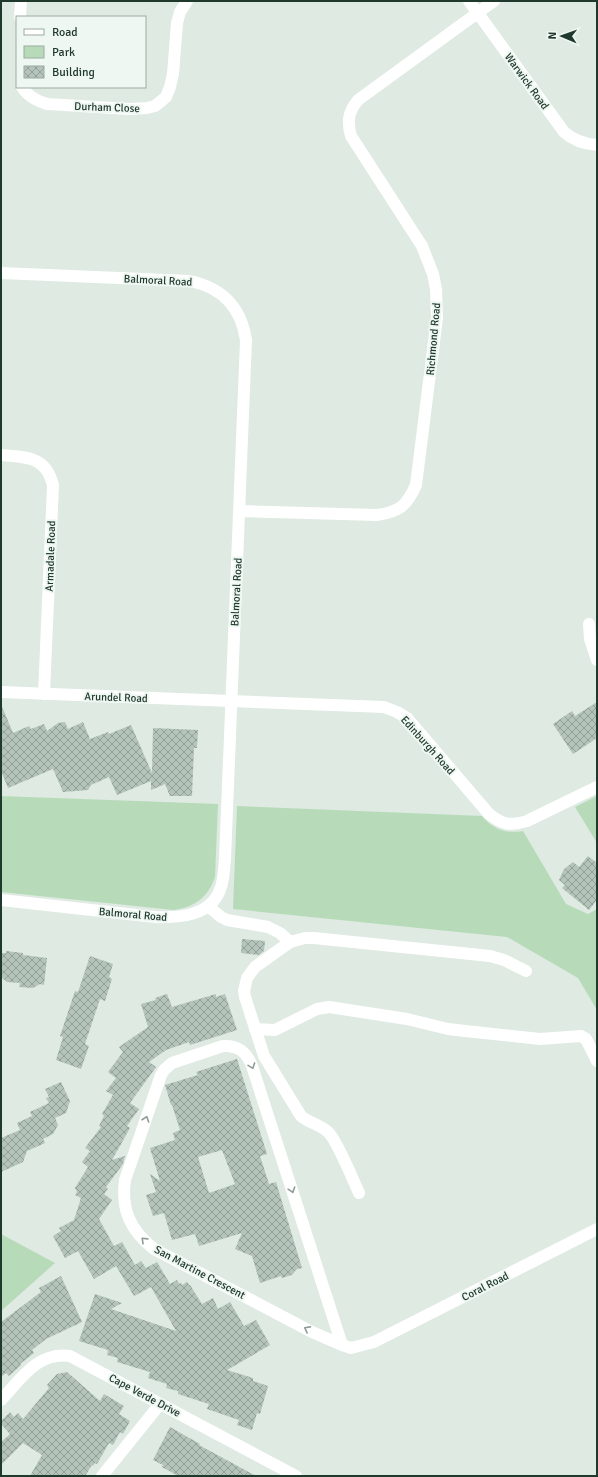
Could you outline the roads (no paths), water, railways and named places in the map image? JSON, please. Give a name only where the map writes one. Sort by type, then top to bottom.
[{"type":"street","points":[[20,16],[21,1]]},
{"type":"street","name":"Durham Close","points":[[23,88],[38,102],[47,104],[129,109],[155,106],[166,97],[170,87],[173,74],[177,23],[180,12],[187,1]]},
{"type":"street","name":"Warwick Road","points":[[469,1],[564,132],[579,142],[597,144]]},
{"type":"street","name":"Richmond Road","points":[[240,511],[377,515],[395,511],[404,506],[411,496],[416,485],[436,326],[436,289],[433,274],[422,246],[351,136],[348,128],[348,120],[350,112],[358,100],[494,1]]},
{"type":"street","name":"Balmoral Road","points":[[1,273],[190,281],[211,287],[228,300],[240,318],[246,340],[240,511],[223,877],[220,891],[208,906],[192,915],[176,918],[1,900]]},
{"type":"street","name":"Armadale Road","points":[[1,455],[24,456],[36,460],[47,470],[51,477],[52,485],[44,694]]},
{"type":"street","points":[[589,624],[590,640],[597,660]]},
{"type":"street","name":"Arundel Road","points":[[1,692],[231,701]]},
{"type":"street","name":"Edinburgh Road","points":[[231,701],[384,707],[398,712],[407,718],[489,814],[499,822],[516,824],[527,821],[597,786]]},
{"type":"street","points":[[208,906],[220,917],[227,920],[268,927],[280,933],[290,942]]},
{"type":"street","points":[[359,1193],[332,1136],[323,1128],[309,1122],[301,1116],[264,1056],[244,991],[247,978],[254,967],[290,942],[304,938],[314,938],[484,955],[504,960],[526,971]]},
{"type":"street","points":[[255,1029],[275,1030],[316,1009],[329,1008],[407,1019],[448,1029],[464,1031],[540,1039],[581,1036],[586,1039],[597,1061]]},
{"type":"street","name":"San Martine Crescent","points":[[342,1345],[250,1061],[244,1051],[239,1048],[223,1046],[172,1063],[161,1075],[126,1180],[124,1200],[129,1219],[135,1231],[154,1249],[312,1332],[342,1345],[351,1348],[374,1342]]},
{"type":"street","name":"Coral Road","points":[[374,1342],[597,1229]]},
{"type":"street","name":"Cape Verde Drive","points":[[1,1400],[36,1364],[42,1360],[57,1355],[70,1356],[296,1476]]},
{"type":"street","points":[[102,1476],[160,1404]]}]
